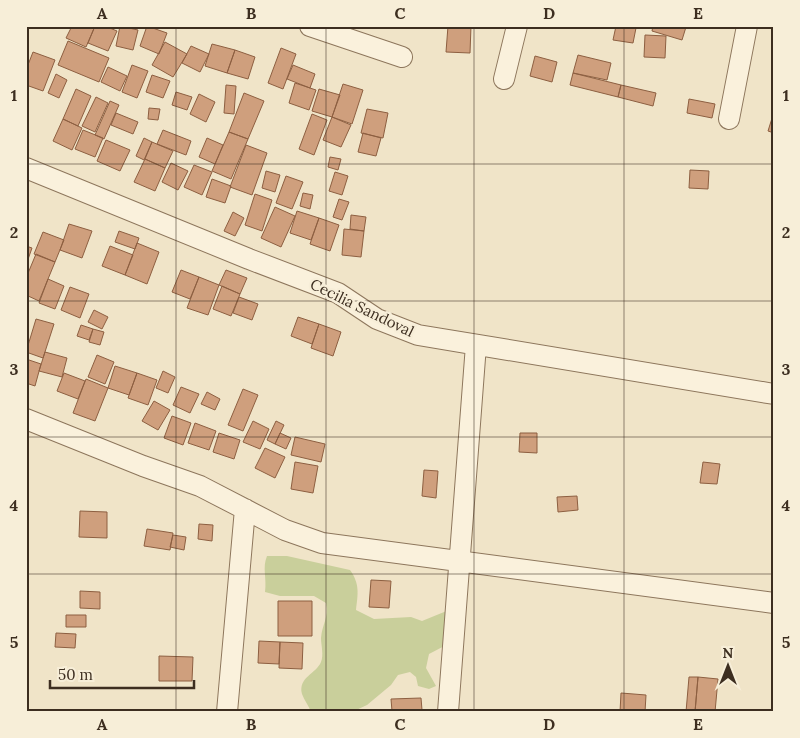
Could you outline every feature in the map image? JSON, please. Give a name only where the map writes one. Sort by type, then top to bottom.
[{"type":"street","points":[[310,26],[402,57]]},
{"type":"street","points":[[504,79],[517,26]]},
{"type":"street","points":[[729,119],[747,26]]},
{"type":"street","name":"Cecilia Sandoval","points":[[26,168],[249,259],[338,293],[377,318],[418,336],[774,394]]},
{"type":"street","points":[[448,712],[476,345]]},
{"type":"street","points":[[26,419],[143,466],[200,486],[285,530],[322,543],[774,602]]},
{"type":"street","points":[[227,712],[245,509]]},
{"type":"green space","points":[[267,556],[287,556],[350,570],[357,585],[356,610],[374,619],[411,617],[422,621],[449,610],[452,642],[429,654],[426,668],[436,686],[429,689],[418,686],[416,677],[410,672],[398,675],[391,685],[367,705],[352,712],[311,712],[301,688],[305,680],[319,666],[322,659],[321,638],[327,613],[326,603],[314,596],[280,596],[265,592]]},
{"type":"building","points":[[72,26],[95,26],[86,47],[66,38]]},
{"type":"building","points":[[95,26],[105,26],[117,31],[108,51],[88,43]]},
{"type":"building","points":[[120,26],[138,30],[133,50],[116,46]]},
{"type":"building","points":[[147,26],[167,33],[159,54],[140,46]]},
{"type":"building","points":[[448,26],[471,26],[470,53],[446,52]]},
{"type":"building","points":[[616,26],[636,28],[633,43],[613,40]]},
{"type":"building","points":[[653,26],[686,27],[682,40],[652,31]]},
{"type":"building","points":[[645,35],[666,36],[665,58],[644,57]]},
{"type":"building","points":[[68,41],[109,58],[99,82],[58,65]]},
{"type":"building","points":[[165,42],[187,54],[173,77],[152,65]]},
{"type":"building","points":[[212,44],[235,50],[227,73],[205,66]]},
{"type":"building","points":[[191,46],[209,54],[200,72],[182,63]]},
{"type":"building","points":[[281,48],[296,54],[283,89],[268,83]]},
{"type":"building","points":[[235,50],[255,57],[248,79],[227,73]]},
{"type":"building","points":[[33,52],[55,60],[43,91],[26,85],[26,70]]},
{"type":"building","points":[[578,55],[611,63],[607,80],[573,73]]},
{"type":"building","points":[[535,56],[557,62],[552,82],[530,76]]},
{"type":"building","points":[[132,65],[148,71],[137,98],[122,92]]},
{"type":"building","points":[[293,65],[315,74],[310,88],[287,79]]},
{"type":"building","points":[[108,67],[127,76],[120,91],[101,82]]},
{"type":"building","points":[[573,73],[621,85],[618,97],[570,85]]},
{"type":"building","points":[[56,74],[67,80],[59,98],[48,93]]},
{"type":"building","points":[[152,75],[170,81],[163,98],[146,92]]},
{"type":"building","points":[[295,83],[316,90],[309,110],[289,103]]},
{"type":"building","points":[[343,84],[363,90],[352,124],[332,117]]},
{"type":"building","points":[[226,85],[236,86],[234,114],[224,113]]},
{"type":"building","points":[[621,85],[656,93],[653,106],[618,97]]},
{"type":"building","points":[[76,89],[91,96],[78,126],[63,119]]},
{"type":"building","points":[[319,89],[340,95],[332,117],[312,111]]},
{"type":"building","points":[[176,92],[192,97],[187,110],[172,105]]},
{"type":"building","points":[[244,93],[264,101],[248,139],[229,132]]},
{"type":"building","points":[[199,94],[215,102],[206,122],[190,114]]},
{"type":"building","points":[[96,97],[108,103],[95,132],[82,126]]},
{"type":"building","points":[[689,99],[715,104],[712,118],[687,113]]},
{"type":"building","points":[[110,101],[119,105],[104,139],[95,135]]},
{"type":"building","points":[[149,108],[160,109],[158,120],[148,119]]},
{"type":"building","points":[[367,109],[388,113],[383,138],[361,133]]},
{"type":"building","points":[[116,113],[138,122],[133,134],[111,125]]},
{"type":"building","points":[[312,114],[327,120],[314,155],[299,149]]},
{"type":"building","points":[[774,115],[774,133],[768,131]]},
{"type":"building","points":[[332,117],[351,125],[341,147],[323,140]]},
{"type":"building","points":[[63,119],[82,128],[72,150],[53,141]]},
{"type":"building","points":[[83,130],[103,138],[95,157],[75,149]]},
{"type":"building","points":[[163,130],[191,141],[186,155],[157,144]]},
{"type":"building","points":[[229,132],[248,139],[231,179],[212,171]]},
{"type":"building","points":[[363,133],[381,138],[376,156],[358,152]]},
{"type":"building","points":[[144,138],[152,142],[144,160],[136,156]]},
{"type":"building","points":[[207,138],[223,145],[215,164],[199,157]]},
{"type":"building","points":[[106,140],[130,150],[120,171],[97,161]]},
{"type":"building","points":[[152,142],[173,151],[165,168],[145,159]]},
{"type":"building","points":[[246,145],[267,153],[252,195],[230,187]]},
{"type":"building","points":[[330,157],[341,159],[338,170],[328,167]]},
{"type":"building","points":[[145,159],[165,168],[155,191],[134,182]]},
{"type":"building","points":[[171,163],[188,171],[178,190],[162,182]]},
{"type":"building","points":[[194,165],[212,172],[202,195],[184,187]]},
{"type":"building","points":[[690,170],[709,171],[708,189],[689,188]]},
{"type":"building","points":[[266,171],[280,175],[275,192],[262,188]]},
{"type":"building","points":[[335,172],[348,176],[342,195],[329,191]]},
{"type":"building","points":[[286,176],[303,182],[292,209],[276,203]]},
{"type":"building","points":[[212,179],[231,186],[225,203],[206,197]]},
{"type":"building","points":[[303,193],[313,195],[310,209],[300,206]]},
{"type":"building","points":[[255,194],[272,200],[262,231],[245,225]]},
{"type":"building","points":[[339,199],[349,202],[342,220],[333,217]]},
{"type":"building","points":[[275,207],[295,216],[281,247],[261,238]]},
{"type":"building","points":[[297,211],[319,218],[311,240],[290,233]]},
{"type":"building","points":[[233,212],[244,218],[235,236],[224,231]]},
{"type":"building","points":[[351,215],[366,217],[364,231],[350,229]]},
{"type":"building","points":[[319,218],[339,225],[330,251],[310,244]]},
{"type":"building","points":[[69,224],[92,231],[82,258],[60,250]]},
{"type":"building","points":[[344,229],[364,231],[361,257],[342,255]]},
{"type":"building","points":[[119,231],[139,238],[135,249],[115,242]]},
{"type":"building","points":[[43,232],[64,240],[55,262],[34,254]]},
{"type":"building","points":[[137,243],[159,252],[147,284],[125,275]]},
{"type":"building","points":[[26,246],[32,248],[26,265]]},
{"type":"building","points":[[110,246],[133,255],[125,275],[102,266]]},
{"type":"building","points":[[36,254],[55,262],[39,301],[26,295],[26,278]]},
{"type":"building","points":[[181,270],[199,277],[190,299],[172,292]]},
{"type":"building","points":[[226,270],[247,278],[240,294],[219,285]]},
{"type":"building","points":[[199,277],[219,285],[208,315],[187,308]]},
{"type":"building","points":[[48,279],[64,286],[55,309],[39,303]]},
{"type":"building","points":[[222,286],[240,294],[231,316],[213,309]]},
{"type":"building","points":[[70,287],[89,294],[80,318],[61,310]]},
{"type":"building","points":[[239,297],[258,304],[252,320],[233,313]]},
{"type":"building","points":[[94,310],[108,317],[102,329],[88,322]]},
{"type":"building","points":[[298,317],[319,324],[312,344],[291,336]]},
{"type":"building","points":[[36,319],[54,324],[43,358],[26,352]]},
{"type":"building","points":[[319,324],[341,332],[333,356],[311,348]]},
{"type":"building","points":[[81,325],[93,329],[89,340],[77,336]]},
{"type":"building","points":[[93,329],[104,332],[100,345],[89,342]]},
{"type":"building","points":[[45,352],[67,358],[62,377],[39,371]]},
{"type":"building","points":[[97,355],[114,362],[105,384],[88,377]]},
{"type":"building","points":[[26,359],[41,364],[35,386],[26,383]]},
{"type":"building","points":[[115,366],[137,373],[129,395],[108,388]]},
{"type":"building","points":[[163,371],[175,377],[168,393],[156,388]]},
{"type":"building","points":[[64,373],[85,381],[78,399],[57,391]]},
{"type":"building","points":[[137,373],[157,380],[148,405],[128,398]]},
{"type":"building","points":[[86,379],[108,388],[95,421],[73,413]]},
{"type":"building","points":[[181,387],[199,394],[190,413],[173,405]]},
{"type":"building","points":[[243,389],[258,395],[243,431],[228,425]]},
{"type":"building","points":[[207,392],[220,399],[215,410],[201,404]]},
{"type":"building","points":[[154,401],[170,410],[158,430],[142,421]]},
{"type":"building","points":[[172,416],[191,423],[183,445],[164,438]]},
{"type":"building","points":[[253,421],[269,429],[260,449],[243,442]]},
{"type":"building","points":[[276,421],[284,425],[275,444],[267,440]]},
{"type":"building","points":[[195,423],[216,431],[209,450],[188,443]]},
{"type":"building","points":[[219,433],[240,440],[234,459],[213,452]]},
{"type":"building","points":[[280,433],[291,438],[286,449],[275,444]]},
{"type":"building","points":[[520,433],[537,433],[537,453],[519,452]]},
{"type":"building","points":[[295,437],[325,444],[321,462],[291,455]]},
{"type":"building","points":[[265,448],[285,457],[275,478],[255,468]]},
{"type":"building","points":[[295,462],[318,466],[313,493],[291,489]]},
{"type":"building","points":[[703,462],[720,464],[717,484],[700,483]]},
{"type":"building","points":[[424,470],[438,471],[436,498],[422,496]]},
{"type":"building","points":[[577,496],[578,510],[558,512],[557,497]]},
{"type":"building","points":[[80,511],[107,512],[107,538],[79,537]]},
{"type":"building","points":[[199,524],[213,525],[212,541],[198,539]]},
{"type":"building","points":[[147,529],[173,533],[170,550],[144,546]]},
{"type":"building","points":[[173,535],[186,537],[184,550],[170,547]]},
{"type":"building","points":[[371,580],[391,581],[389,608],[369,607]]},
{"type":"building","points":[[80,591],[100,592],[100,609],[80,608]]},
{"type":"building","points":[[278,601],[312,601],[312,636],[278,636]]},
{"type":"building","points":[[66,615],[86,615],[86,627],[66,627]]},
{"type":"building","points":[[56,633],[76,634],[75,648],[55,647]]},
{"type":"building","points":[[259,641],[280,642],[279,664],[258,663]]},
{"type":"building","points":[[280,642],[303,643],[302,669],[279,668]]},
{"type":"building","points":[[159,656],[193,657],[192,681],[159,681]]},
{"type":"building","points":[[689,677],[698,677],[695,712],[686,712]]},
{"type":"building","points":[[698,677],[718,679],[715,712],[695,712]]},
{"type":"building","points":[[621,693],[646,695],[645,712],[620,712]]},
{"type":"building","points":[[421,698],[422,710],[392,711],[391,699]]}]
